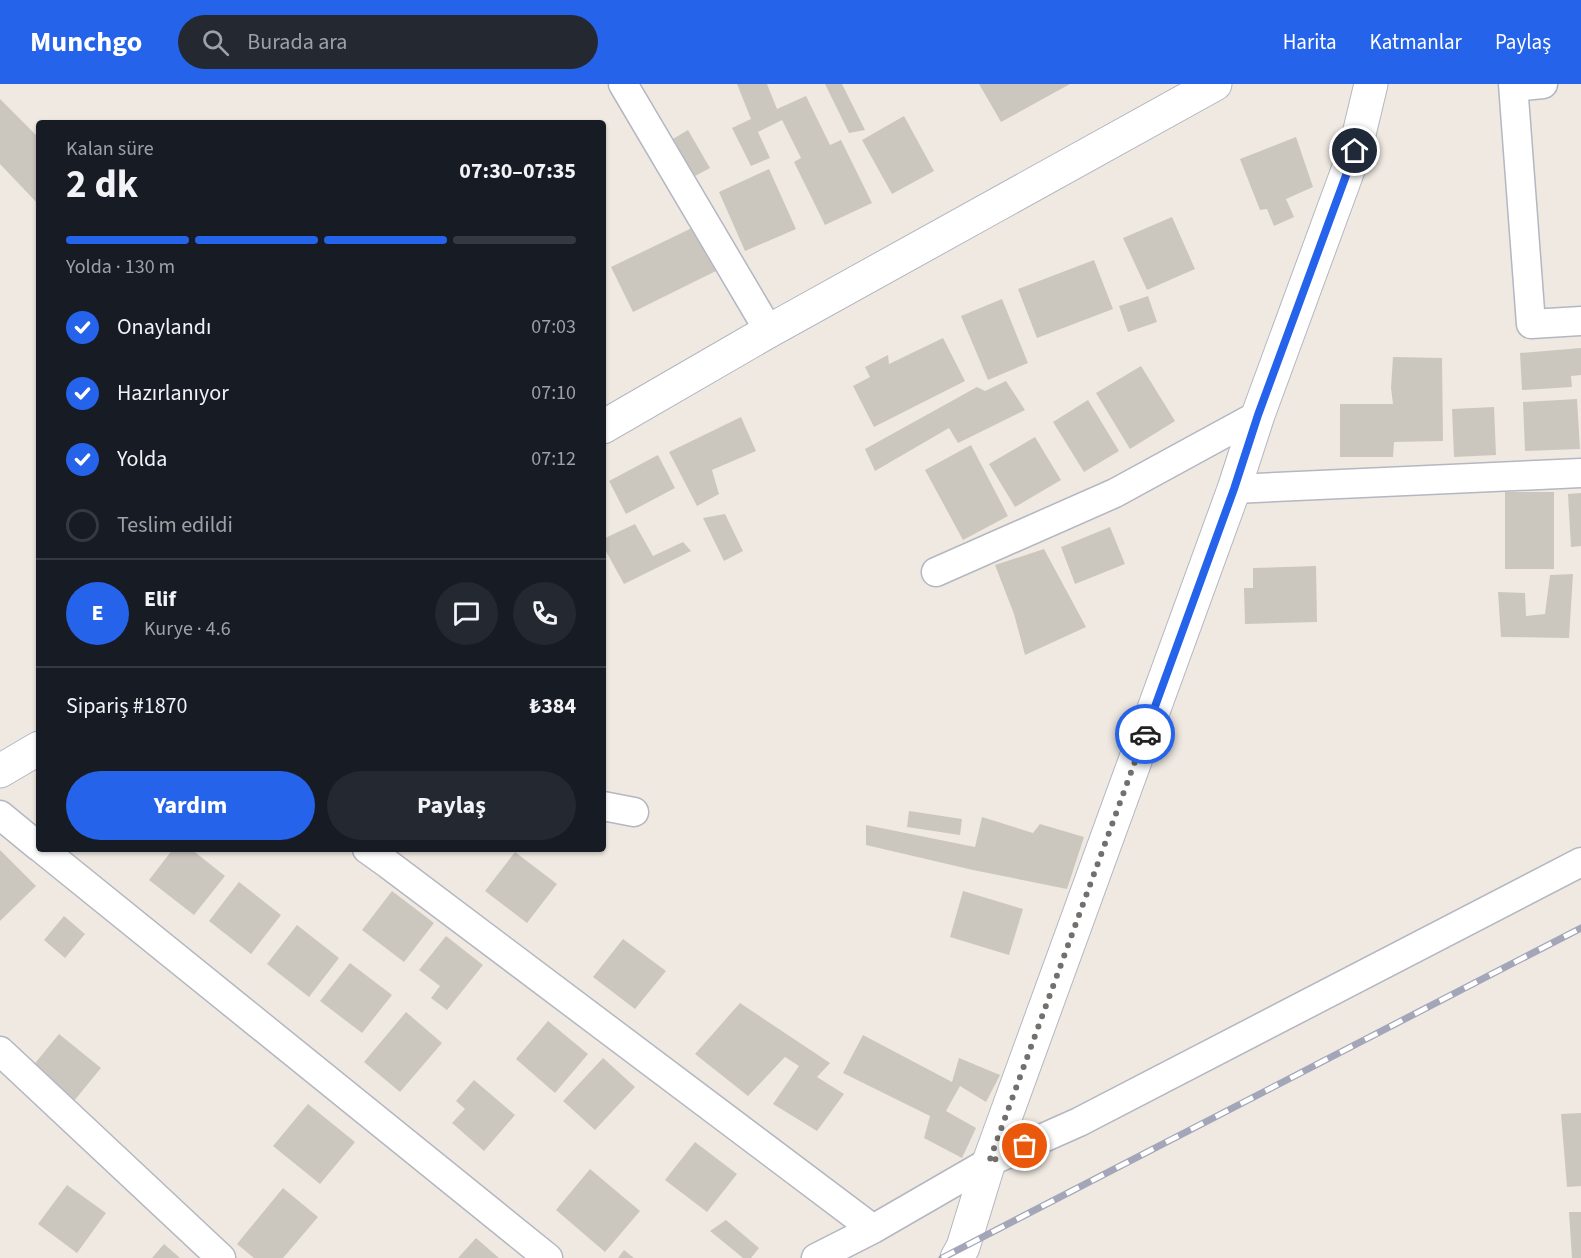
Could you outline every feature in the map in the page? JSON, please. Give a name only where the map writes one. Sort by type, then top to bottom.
[{"type":"street","points":[[624,84],[769,331]]},
{"type":"street","points":[[606,426],[769,331],[1215,84]]},
{"type":"street","points":[[963,1254],[989,1162],[1355,151],[1371,84]]},
{"type":"street","points":[[1543,84],[1514,85],[1531,324],[1581,321]]},
{"type":"street","points":[[936,572],[1115,493],[1258,415]]},
{"type":"street","points":[[1234,489],[1581,473]]},
{"type":"street","points":[[0,771],[36,750]]},
{"type":"street","points":[[606,807],[634,812]]},
{"type":"street","points":[[0,815],[36,845]]},
{"type":"street","points":[[45,852],[548,1258]]},
{"type":"street","points":[[384,854],[873,1229]]},
{"type":"street","points":[[816,1258],[873,1229],[989,1162],[1079,1122],[1581,862]]},
{"type":"street","points":[[0,1051],[221,1258]]},
{"type":"building","points":[[737,84],[767,84],[777,109],[806,96],[830,145],[841,140],[872,203],[825,225],[794,162],[801,158],[782,120],[758,132],[770,158],[751,166],[732,128],[751,119]]},
{"type":"building","points":[[825,84],[842,84],[865,130],[849,133]]},
{"type":"building","points":[[979,84],[1070,84],[1001,122]]},
{"type":"building","points":[[0,99],[36,135],[36,202],[0,164]]},
{"type":"building","points":[[904,116],[934,171],[892,194],[862,140]]},
{"type":"building","points":[[688,130],[710,168],[695,176],[673,139]]},
{"type":"building","points":[[1296,137],[1313,187],[1286,199],[1294,217],[1274,226],[1267,209],[1260,210],[1240,159]]},
{"type":"building","points":[[769,169],[796,229],[745,251],[719,192]]},
{"type":"building","points":[[1172,217],[1195,269],[1147,290],[1123,238]]},
{"type":"building","points":[[694,227],[716,271],[633,312],[611,267]]},
{"type":"building","points":[[1094,260],[1113,309],[1037,338],[1018,289]]},
{"type":"building","points":[[1148,296],[1157,322],[1128,332],[1119,306]]},
{"type":"building","points":[[1002,299],[1028,363],[988,380],[961,316]]},
{"type":"building","points":[[943,338],[965,381],[874,427],[853,386],[870,377],[865,367],[888,355],[889,364]]},
{"type":"building","points":[[1581,348],[1581,375],[1571,376],[1572,387],[1522,390],[1520,353]]},
{"type":"building","points":[[1393,357],[1442,358],[1443,441],[1394,442],[1393,457],[1340,457],[1340,404],[1393,404],[1391,388]]},
{"type":"building","points":[[1141,366],[1175,421],[1130,449],[1096,393]]},
{"type":"building","points":[[1006,381],[1025,410],[958,443],[949,428],[875,471],[865,449],[977,387],[985,391]]},
{"type":"building","points":[[1577,399],[1580,449],[1525,451],[1523,402]]},
{"type":"building","points":[[1088,400],[1119,451],[1084,472],[1053,422]]},
{"type":"building","points":[[1494,407],[1496,455],[1454,457],[1452,409]]},
{"type":"building","points":[[741,417],[756,451],[712,470],[719,494],[697,506],[669,452]]},
{"type":"building","points":[[1035,437],[1061,480],[1015,507],[989,464]]},
{"type":"building","points":[[971,445],[1008,516],[963,540],[925,470]]},
{"type":"building","points":[[658,455],[675,488],[626,514],[609,481]]},
{"type":"building","points":[[1505,492],[1554,492],[1554,569],[1505,569]]},
{"type":"building","points":[[1581,493],[1581,546],[1571,547],[1568,494]]},
{"type":"building","points":[[725,514],[743,551],[724,561],[703,518]]},
{"type":"building","points":[[635,524],[653,556],[683,542],[691,551],[624,584],[606,551],[606,538]]},
{"type":"building","points":[[1110,527],[1125,564],[1075,584],[1061,547]]},
{"type":"building","points":[[1044,549],[1086,627],[1025,655],[1014,614],[995,565]]},
{"type":"building","points":[[1316,566],[1317,622],[1245,624],[1244,588],[1253,588],[1253,568]]},
{"type":"building","points":[[1573,574],[1569,638],[1501,637],[1498,592],[1525,593],[1526,616],[1545,614],[1550,575]]},
{"type":"building","points":[[909,811],[962,819],[960,835],[907,827]]},
{"type":"building","points":[[982,817],[1033,833],[1040,824],[1084,837],[1067,889],[866,845],[866,825],[975,847]]},
{"type":"building","points":[[0,850],[36,886],[0,921]]},
{"type":"building","points":[[171,852],[195,852],[225,876],[194,915],[149,880]]},
{"type":"building","points":[[515,852],[557,884],[527,923],[485,891]]},
{"type":"building","points":[[239,882],[281,915],[251,954],[209,921]]},
{"type":"building","points":[[392,891],[434,923],[404,962],[362,930]]},
{"type":"building","points":[[963,891],[1023,909],[1009,955],[950,937]]},
{"type":"building","points":[[64,916],[85,934],[65,958],[44,940]]},
{"type":"building","points":[[297,925],[339,958],[309,997],[267,964]]},
{"type":"building","points":[[446,936],[483,965],[447,1010],[431,998],[440,986],[419,970]]},
{"type":"building","points":[[623,939],[666,971],[635,1009],[593,977]]},
{"type":"building","points":[[350,963],[392,995],[362,1033],[320,1001]]},
{"type":"building","points":[[740,1003],[830,1063],[817,1077],[844,1094],[817,1131],[773,1104],[799,1066],[785,1057],[748,1096],[695,1054]]},
{"type":"building","points":[[406,1012],[442,1043],[400,1092],[364,1062]]},
{"type":"building","points":[[548,1021],[588,1054],[555,1093],[516,1059]]},
{"type":"building","points":[[59,1034],[101,1068],[69,1107],[27,1073]]},
{"type":"building","points":[[863,1035],[952,1082],[959,1058],[1000,1075],[986,1102],[960,1086],[946,1111],[976,1128],[962,1158],[924,1138],[930,1116],[843,1073]]},
{"type":"building","points":[[603,1058],[635,1087],[595,1130],[563,1101]]},
{"type":"building","points":[[474,1080],[515,1115],[484,1151],[452,1123],[465,1109],[456,1101]]},
{"type":"building","points":[[308,1104],[355,1142],[320,1184],[273,1146]]},
{"type":"building","points":[[1581,1113],[1581,1186],[1567,1187],[1561,1114]]},
{"type":"building","points":[[695,1142],[737,1174],[707,1212],[665,1180]]},
{"type":"building","points":[[590,1169],[640,1211],[605,1252],[556,1210]]},
{"type":"building","points":[[67,1185],[106,1213],[77,1253],[38,1224]]},
{"type":"building","points":[[283,1188],[318,1217],[283,1258],[254,1258],[237,1244]]},
{"type":"building","points":[[1569,1212],[1581,1212],[1581,1258],[1572,1258]]},
{"type":"building","points":[[726,1220],[759,1248],[751,1258],[743,1258],[710,1231]]},
{"type":"building","points":[[476,1238],[499,1258],[458,1258]]},
{"type":"building","points":[[164,1244],[180,1258],[152,1258]]},
{"type":"building","points":[[624,1250],[634,1258],[618,1258]]},
{"type":"railway","points":[[942,1258],[1581,928]]},
{"type":"way so far","points":[[1025,1146],[989,1162],[1145,734]]},
{"type":"route","points":[[1145,734],[1355,151]]}]
